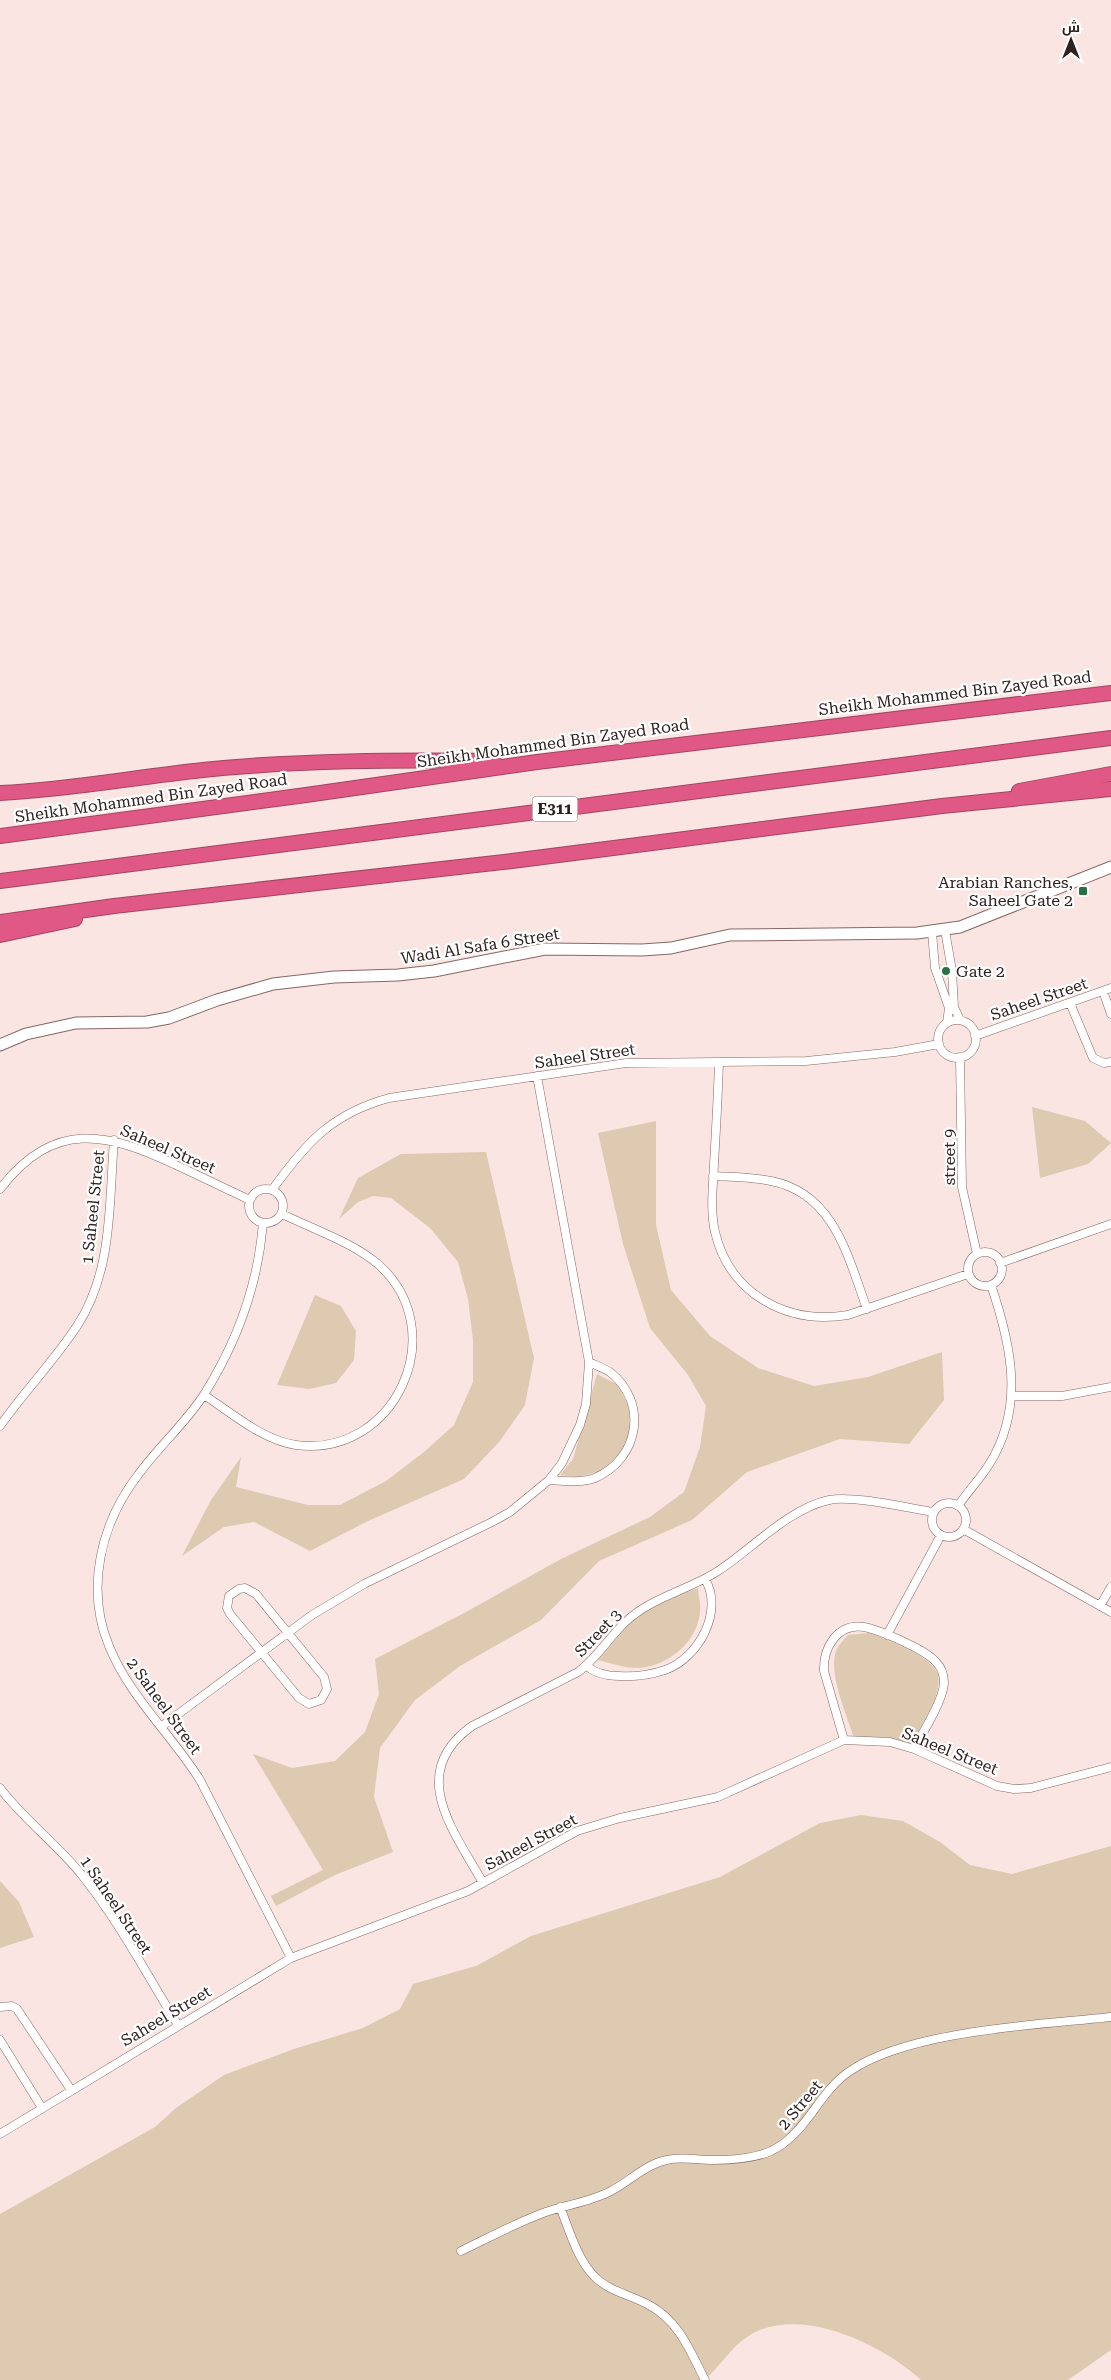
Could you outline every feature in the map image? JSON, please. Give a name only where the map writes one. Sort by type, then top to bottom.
[{"type":"highway","name":"Sheikh Mohammed Bin Zayed Road","points":[[0,836],[306,796],[537,762],[1111,692]]},
{"type":"highway","name":"E311","points":[[0,881],[1111,738]]},
{"type":"highway","points":[[2,794],[205,770],[255,766],[396,760],[537,762]]},
{"type":"highway","points":[[942,806],[1111,774]]},
{"type":"highway","points":[[0,922],[114,906],[512,861],[942,806],[1111,789]]},
{"type":"highway","points":[[0,935],[66,922],[114,906]]},
{"type":"street","name":"Wadi Al Safa 6 Street","points":[[0,1045],[26,1034],[76,1023],[147,1022],[169,1018],[226,997],[274,984],[318,978],[434,971],[545,949],[642,950],[671,948],[730,935],[762,933],[932,932],[945,930],[969,923],[1111,867]]},
{"type":"street","points":[[932,932],[938,978],[949,995],[960,1020],[970,1026],[975,1036],[975,1042],[970,1052],[960,1057],[945,1053],[939,1044],[939,1032],[947,1023],[949,995],[952,971],[945,930]]},
{"type":"street","points":[[933,949],[948,948]]},
{"type":"street","name":"Saheel Street","points":[[975,1036],[1111,988]]},
{"type":"street","points":[[1103,991],[1111,1014]]},
{"type":"street","points":[[1070,1003],[1093,1058],[1104,1063],[1111,1062]]},
{"type":"street","points":[[947,1023],[960,1020]]},
{"type":"street","name":"Saheel Street","points":[[272,1190],[307,1144],[337,1119],[354,1110],[389,1098],[626,1063],[806,1061],[895,1052],[939,1044]]},
{"type":"street","name":"street 9","points":[[960,1057],[962,1187],[978,1254]]},
{"type":"street","points":[[719,1062],[712,1197],[715,1232],[729,1266],[752,1292],[781,1310],[814,1318],[840,1316],[968,1274]]},
{"type":"street","points":[[162,1726],[287,1632],[364,1584],[510,1512],[549,1480],[562,1463],[580,1425],[586,1404],[589,1362],[537,1076]]},
{"type":"street","name":"Saheel Street","points":[[0,1189],[24,1163],[50,1146],[78,1139],[114,1140],[156,1155],[250,1200]]},
{"type":"street","name":"1 Saheel Street","points":[[0,1426],[74,1331],[92,1297],[103,1260],[114,1140]]},
{"type":"street","points":[[713,1176],[771,1181],[788,1186],[818,1204],[830,1218],[839,1233],[867,1308]]},
{"type":"street","points":[[262,1190],[272,1190],[277,1193],[283,1202],[282,1214],[274,1222],[263,1223],[257,1221],[250,1212],[250,1200],[262,1190]]},
{"type":"street","points":[[204,1394],[274,1439],[296,1444],[319,1445],[341,1440],[361,1432],[394,1402],[405,1382],[411,1361],[412,1331],[410,1317],[402,1296],[390,1277],[360,1251],[282,1214]]},
{"type":"street","name":"2 Saheel Street","points":[[263,1223],[254,1288],[238,1332],[204,1394],[177,1431],[128,1488],[113,1518],[100,1557],[98,1603],[102,1626],[108,1644],[127,1682],[184,1756],[214,1804],[291,1958]]},
{"type":"street","points":[[1000,1263],[1111,1224]]},
{"type":"street","points":[[988,1253],[1000,1263],[1001,1274],[991,1285],[985,1286],[974,1283],[968,1274],[969,1262],[978,1254],[988,1253]]},
{"type":"street","points":[[958,1506],[994,1456],[1003,1433],[1012,1396],[1011,1363],[1000,1310],[991,1285]]},
{"type":"street","points":[[549,1480],[572,1481],[593,1479],[612,1469],[627,1452],[634,1431],[633,1409],[625,1388],[609,1372],[589,1362]]},
{"type":"street","points":[[1012,1396],[1062,1396],[1111,1388]]},
{"type":"street","name":"Street 3","points":[[483,1884],[440,1802],[439,1773],[443,1758],[450,1746],[472,1726],[568,1678],[586,1666],[612,1636],[632,1617],[662,1597],[704,1579],[801,1510],[830,1500],[848,1499],[934,1512]]},
{"type":"street","points":[[947,1503],[958,1506],[962,1509],[966,1519],[963,1529],[950,1537],[940,1535],[932,1522],[934,1512],[937,1508],[947,1503]]},
{"type":"street","points":[[963,1529],[1111,1612]]},
{"type":"street","points":[[887,1635],[940,1535]]},
{"type":"street","points":[[586,1666],[601,1674],[625,1677],[666,1670],[683,1660],[704,1632],[711,1615],[712,1598],[710,1588],[704,1579]]},
{"type":"street","points":[[1100,1606],[1111,1588]]},
{"type":"street","points":[[239,1589],[251,1590],[324,1678],[327,1689],[321,1700],[316,1703],[303,1702],[261,1653],[227,1608],[229,1596],[239,1589]]},
{"type":"street","points":[[844,1740],[824,1671],[826,1649],[832,1639],[851,1627],[863,1626],[887,1635],[930,1656],[942,1672],[942,1691],[914,1749]]},
{"type":"street","name":"Saheel Street","points":[[0,2134],[291,1958],[483,1884],[577,1831],[620,1818],[718,1797],[844,1740],[890,1742],[914,1749],[982,1780],[1014,1789],[1031,1788],[1111,1767]]},
{"type":"street","name":"1 Saheel Street","points":[[0,1788],[24,1818],[66,1857],[91,1887],[178,2025]]},
{"type":"street","points":[[0,2007],[12,2006],[17,2008],[71,2090]]},
{"type":"street","name":"2 Street","points":[[460,2251],[560,2207],[611,2191],[649,2167],[667,2160],[679,2158],[734,2159],[754,2157],[771,2151],[788,2141],[801,2128],[836,2083],[849,2071],[881,2055],[972,2033],[1111,2017]]},
{"type":"street","points":[[0,2040],[42,2108]]},
{"type":"street","points":[[560,2207],[580,2255],[594,2277],[649,2304],[669,2318],[685,2340],[705,2380]]},
{"type":"shaded area","points":[[1032,1107],[1085,1121],[1111,1143],[1088,1164],[1040,1178]]},
{"type":"shaded area","points":[[656,1121],[656,1225],[671,1290],[710,1336],[758,1368],[814,1386],[868,1377],[942,1352],[944,1400],[909,1444],[840,1439],[747,1472],[692,1520],[599,1561],[541,1620],[460,1666],[415,1700],[380,1748],[374,1797],[393,1852],[335,1875],[276,1906],[271,1896],[323,1870],[253,1754],[292,1768],[335,1761],[365,1732],[379,1694],[375,1659],[466,1612],[561,1559],[650,1517],[684,1492],[700,1447],[706,1406],[688,1375],[650,1328],[623,1244],[598,1133]]},
{"type":"shaded area","points":[[486,1152],[534,1358],[525,1405],[500,1441],[464,1479],[366,1522],[310,1551],[254,1522],[224,1527],[182,1556],[211,1500],[241,1457],[236,1487],[308,1505],[340,1505],[386,1481],[424,1452],[454,1425],[473,1382],[473,1340],[468,1299],[458,1262],[430,1228],[391,1198],[373,1196],[358,1202],[339,1219],[358,1178],[401,1154]]},
{"type":"shaded area","points":[[315,1295],[341,1306],[356,1331],[354,1360],[336,1383],[309,1389],[277,1385]]},
{"type":"shaded area","points":[[597,1374],[618,1385],[629,1407],[630,1432],[620,1453],[602,1471],[578,1477],[560,1475],[573,1459]]},
{"type":"shaded area","points":[[698,1588],[700,1608],[694,1633],[688,1642],[671,1657],[651,1666],[640,1668],[624,1667],[598,1660],[637,1615],[665,1600]]},
{"type":"shaded area","points":[[869,1633],[908,1649],[928,1661],[938,1675],[935,1700],[917,1746],[887,1737],[854,1738],[836,1683],[834,1660],[837,1649],[848,1635]]},
{"type":"shaded area","points":[[861,1815],[903,1821],[940,1842],[970,1865],[1012,1874],[1111,1846],[1111,2350],[1068,2380],[921,2380],[884,2353],[862,2342],[838,2332],[814,2326],[790,2324],[767,2328],[747,2337],[704,2380],[0,2380],[0,2214],[155,2127],[176,2108],[224,2075],[294,2049],[363,2028],[400,2009],[413,1984],[476,1966],[531,1936],[720,1877],[820,1823]]},
{"type":"shaded area","points":[[0,1881],[19,1902],[34,1937],[0,1948]]},
{"type":"place","name":"Arabian Ranches, Saheel Gate 2","points":[[1083,891]]},
{"type":"place","name":"Gate 2","points":[[946,971]]}]
